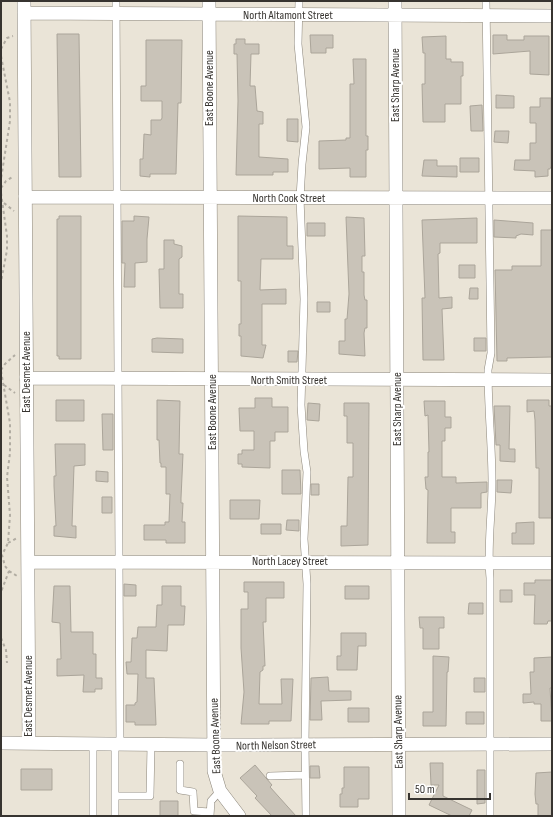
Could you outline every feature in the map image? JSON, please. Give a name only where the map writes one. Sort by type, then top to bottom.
[{"type":"street","name":"East Boone Avenue","points":[[209,1],[212,561],[215,776],[220,791],[239,816]]},
{"type":"street","name":"East Sharp Avenue","points":[[395,1],[399,816]]},
{"type":"street","name":"North Altamont Street","points":[[24,7],[117,8],[209,15],[552,16]]},
{"type":"street","name":"East Desmet Avenue","points":[[24,7],[29,743]]},
{"type":"street","name":"North Cook Street","points":[[25,197],[552,198]]},
{"type":"street","name":"North Smith Street","points":[[26,378],[211,380],[552,380]]},
{"type":"street","name":"North Lacey Street","points":[[28,562],[552,562]]},
{"type":"street","name":"North Nelson Street","points":[[1,743],[93,745],[552,744]]},
{"type":"lane","points":[[299,1],[298,44],[306,127],[300,198],[304,299],[302,428],[307,472],[304,539],[306,562],[306,816]]},
{"type":"lane","points":[[486,1],[491,353],[488,379],[492,483],[489,562],[490,816]]},
{"type":"lane","points":[[115,816],[114,796],[118,745],[119,561],[117,8]]},
{"type":"lane","points":[[93,745],[93,816]]},
{"type":"lane","points":[[114,796],[150,796],[150,745]]},
{"type":"lane","points":[[180,764],[180,790],[193,792],[194,811],[210,814],[211,801],[220,791]]},
{"type":"lane","points":[[270,776],[305,775]]},
{"type":"path","points":[[1,49],[7,38],[12,36],[24,36]]},
{"type":"path","points":[[1,56],[10,102],[10,121],[1,179]]},
{"type":"path","points":[[1,188],[6,181],[13,176],[25,174]]},
{"type":"path","points":[[1,193],[7,236],[7,250],[1,282]]},
{"type":"path","points":[[1,592],[9,571],[5,566],[2,554],[8,542],[10,515],[6,477],[10,453],[10,423],[1,371],[9,360],[15,355],[26,354]]},
{"type":"path","points":[[1,638],[6,650],[7,662]]},
{"type":"building","points":[[57,34],[79,34],[81,177],[59,177]]},
{"type":"building","points":[[310,35],[333,35],[333,48],[326,48],[326,53],[311,53]]},
{"type":"building","points":[[493,35],[507,35],[507,40],[524,40],[524,36],[549,36],[549,75],[530,74],[530,51],[493,54]]},
{"type":"building","points":[[446,36],[446,59],[451,59],[451,62],[463,62],[463,76],[461,76],[461,104],[445,104],[445,122],[423,122],[422,84],[425,84],[425,53],[423,53],[422,37]]},
{"type":"building","points":[[236,39],[245,39],[245,44],[259,44],[259,54],[251,54],[250,86],[255,86],[257,111],[263,112],[263,124],[259,124],[259,157],[288,159],[288,172],[273,172],[273,175],[236,175],[238,101],[237,54],[234,54],[234,44],[236,44]]},
{"type":"building","points":[[146,40],[182,40],[181,103],[178,103],[176,174],[150,174],[150,177],[140,176],[140,159],[143,159],[144,134],[151,135],[151,120],[161,120],[162,118],[162,101],[141,101],[141,86],[146,86]]},
{"type":"building","points":[[353,59],[366,59],[366,136],[368,136],[368,150],[366,150],[366,177],[350,177],[350,168],[319,169],[319,141],[346,140],[346,138],[350,138],[350,84],[354,84]]},
{"type":"building","points":[[496,95],[514,96],[514,108],[496,108]]},
{"type":"building","points":[[540,98],[551,98],[551,166],[550,169],[548,169],[548,176],[535,177],[535,171],[514,170],[515,160],[530,160],[530,143],[536,143],[536,123],[530,123],[530,107],[540,107]]},
{"type":"building","points":[[482,105],[483,131],[471,131],[470,106]]},
{"type":"building","points":[[287,119],[298,119],[298,142],[287,141]]},
{"type":"building","points":[[495,131],[509,131],[508,143],[494,142]]},
{"type":"building","points":[[460,158],[479,158],[479,172],[460,172]]},
{"type":"building","points":[[424,160],[437,160],[437,166],[457,166],[457,177],[422,176]]},
{"type":"building","points":[[59,216],[81,216],[81,359],[59,359],[59,356],[57,356],[57,219],[59,219]]},
{"type":"building","points":[[134,216],[149,217],[147,262],[135,263],[135,287],[124,287],[125,263],[122,263],[122,221],[134,221]]},
{"type":"building","points":[[238,216],[287,217],[287,246],[293,246],[293,259],[261,259],[260,290],[286,289],[286,304],[262,304],[262,345],[266,345],[263,358],[241,356],[241,336],[239,336],[239,324],[241,324],[241,281],[238,281]]},
{"type":"building","points":[[346,217],[364,218],[365,256],[362,256],[362,272],[364,272],[364,295],[365,300],[367,300],[367,328],[365,328],[364,333],[365,356],[339,354],[339,341],[345,341],[345,319],[347,319],[349,294]]},
{"type":"building","points":[[477,218],[477,243],[440,243],[440,253],[438,254],[439,298],[452,297],[452,308],[442,309],[444,360],[423,360],[422,298],[425,298],[422,220]]},
{"type":"building","points":[[494,220],[533,223],[533,235],[521,234],[516,236],[516,238],[494,237]]},
{"type":"building","points":[[307,223],[325,223],[325,236],[307,236]]},
{"type":"building","points":[[541,230],[552,230],[552,357],[507,358],[507,361],[497,361],[495,270],[512,270],[512,266],[541,266]]},
{"type":"building","points":[[164,240],[174,240],[174,244],[182,246],[182,257],[179,259],[179,294],[183,294],[183,308],[160,308],[159,269],[164,269]]},
{"type":"building","points":[[459,265],[475,265],[475,278],[459,278]]},
{"type":"building","points":[[470,288],[478,288],[478,299],[469,299]]},
{"type":"building","points":[[317,302],[330,302],[330,312],[317,312]]},
{"type":"building","points":[[474,338],[486,338],[486,351],[474,351]]},
{"type":"building","points":[[152,339],[183,339],[183,353],[152,352]]},
{"type":"building","points":[[288,351],[298,351],[297,362],[288,362]]},
{"type":"building","points":[[255,398],[272,398],[272,407],[288,407],[288,432],[275,432],[275,441],[270,441],[270,468],[242,467],[242,464],[238,464],[238,454],[242,454],[242,450],[254,450],[254,431],[240,431],[239,408],[255,408]]},
{"type":"building","points":[[56,400],[84,400],[84,421],[56,421]]},
{"type":"building","points":[[157,400],[180,401],[179,454],[183,454],[181,503],[183,503],[182,522],[185,522],[185,543],[166,543],[166,540],[144,540],[144,525],[165,525],[165,522],[169,522],[170,494],[166,494],[166,467],[161,467],[159,440],[157,440]]},
{"type":"building","points":[[527,400],[549,400],[549,406],[552,406],[552,518],[539,518],[539,468],[536,468],[535,420],[534,411],[527,412]]},
{"type":"building","points":[[424,401],[445,401],[445,417],[451,417],[451,428],[445,428],[445,441],[442,441],[442,477],[456,477],[456,483],[487,482],[487,492],[481,493],[481,508],[451,508],[451,532],[455,532],[455,543],[427,543],[428,490],[426,489],[425,477],[428,477],[429,452],[428,415],[425,416]]},
{"type":"building","points":[[308,403],[320,404],[319,421],[307,420]]},
{"type":"building","points":[[344,403],[369,403],[368,545],[341,546],[341,526],[347,526],[348,477],[353,477],[353,443],[347,443],[347,416],[344,416]]},
{"type":"building","points":[[494,406],[510,406],[509,449],[515,449],[515,462],[500,461],[500,445],[496,445]]},
{"type":"building","points":[[102,414],[113,414],[113,450],[103,450]]},
{"type":"building","points":[[55,444],[85,444],[85,465],[74,466],[72,526],[76,526],[76,538],[54,536],[54,526],[56,526],[54,486],[54,476],[56,476]]},
{"type":"building","points":[[282,470],[300,470],[301,494],[282,494]]},
{"type":"building","points":[[96,471],[108,472],[108,482],[96,481]]},
{"type":"building","points":[[497,480],[512,480],[511,493],[497,492]]},
{"type":"building","points":[[311,484],[319,484],[319,495],[311,495]]},
{"type":"building","points":[[102,497],[112,497],[112,513],[102,513]]},
{"type":"building","points":[[230,500],[260,500],[259,519],[230,519]]},
{"type":"building","points":[[287,520],[299,520],[299,531],[286,530]]},
{"type":"building","points":[[534,522],[534,544],[512,544],[512,533],[516,533],[516,523]]},
{"type":"building","points":[[261,524],[281,524],[281,534],[261,534]]},
{"type":"building","points":[[535,580],[552,580],[552,621],[548,621],[547,624],[534,624],[535,595],[524,595],[524,583],[535,583]]},
{"type":"building","points":[[244,582],[284,582],[284,598],[266,598],[266,622],[263,622],[265,666],[263,666],[263,670],[260,672],[259,704],[282,704],[281,679],[293,679],[291,721],[269,721],[269,724],[241,724],[244,692],[241,648],[241,609],[248,609],[248,592],[244,592]]},
{"type":"building","points":[[124,584],[136,585],[136,596],[124,596]]},
{"type":"building","points":[[54,586],[70,586],[71,632],[93,632],[93,654],[96,654],[96,678],[102,678],[102,689],[95,689],[95,692],[83,692],[84,675],[57,676],[57,659],[61,659],[60,623],[52,622]]},
{"type":"building","points":[[162,586],[181,586],[181,606],[185,606],[184,625],[168,625],[167,651],[146,650],[146,678],[154,678],[156,725],[135,725],[135,722],[126,722],[126,705],[135,705],[137,702],[138,674],[127,674],[126,662],[131,662],[132,638],[137,638],[138,627],[156,627],[157,605],[162,605]]},
{"type":"building","points":[[345,586],[369,586],[369,599],[345,599]]},
{"type":"building","points":[[500,590],[512,590],[512,602],[500,602]]},
{"type":"building","points":[[469,603],[483,603],[483,614],[468,614]]},
{"type":"building","points":[[419,617],[444,617],[444,628],[439,628],[439,649],[423,649],[423,628],[420,628]]},
{"type":"building","points":[[341,633],[366,633],[366,646],[358,646],[357,670],[337,670],[337,656],[341,656]]},
{"type":"building","points":[[433,656],[449,657],[447,672],[446,726],[423,726],[423,712],[433,712]]},
{"type":"building","points":[[552,657],[552,688],[550,688],[552,721],[541,721],[541,704],[534,704],[534,702],[523,703],[523,694],[531,694],[530,672],[534,672],[534,658]]},
{"type":"building","points":[[328,677],[329,691],[351,691],[351,700],[321,701],[322,720],[310,720],[311,678]]},
{"type":"building","points":[[474,678],[485,678],[485,692],[474,692]]},
{"type":"building","points":[[348,708],[369,708],[369,722],[348,722]]},
{"type":"building","points":[[466,712],[484,712],[484,724],[466,724]]},
{"type":"building","points":[[430,763],[443,763],[443,796],[472,810],[469,816],[452,816],[429,805],[439,785],[431,785]]},
{"type":"building","points":[[255,765],[272,785],[270,787],[296,816],[272,816],[255,798],[257,796],[240,778]]},
{"type":"building","points":[[310,766],[319,766],[320,778],[310,778]]},
{"type":"building","points":[[344,767],[369,767],[369,799],[358,799],[358,807],[340,807],[340,794],[342,794],[342,788],[344,788]]},
{"type":"building","points":[[21,769],[52,769],[52,790],[21,790]]},
{"type":"building","points":[[477,770],[485,770],[485,803],[477,804]]},
{"type":"building","points":[[552,772],[552,816],[538,816],[538,804],[536,804],[535,794],[536,773]]},
{"type":"building","points":[[160,801],[178,801],[178,816],[160,816]]}]
